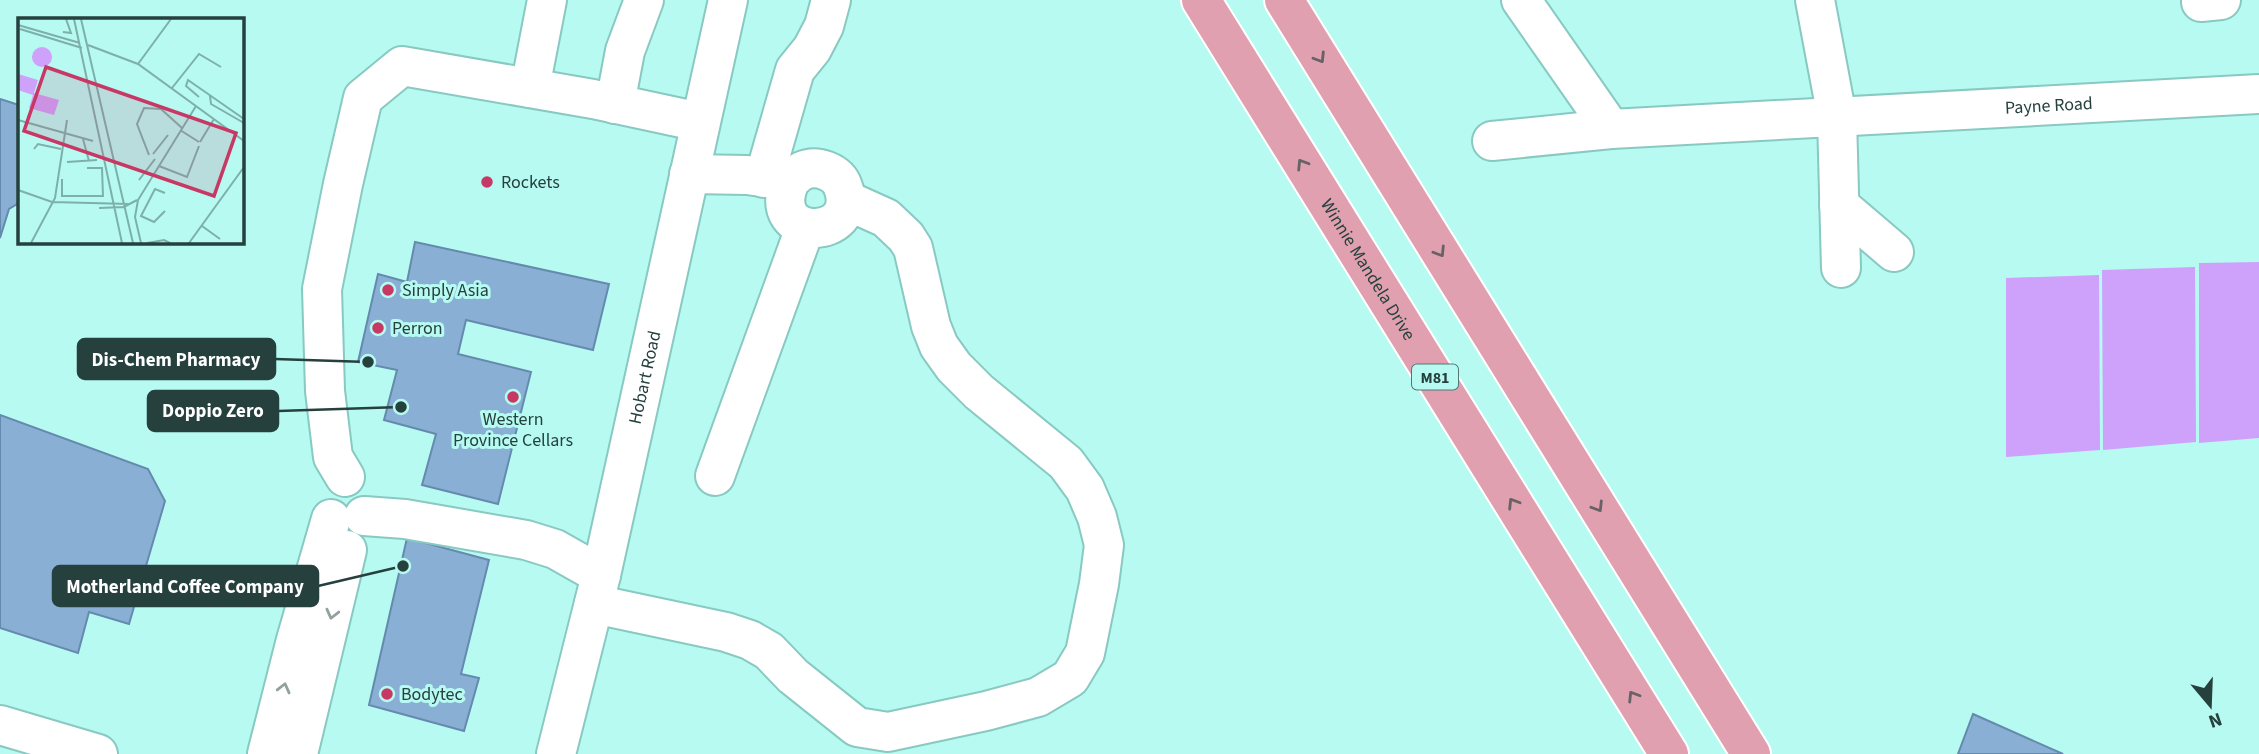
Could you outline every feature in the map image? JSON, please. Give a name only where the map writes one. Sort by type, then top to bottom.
[{"type":"main road","name":"Winnie Mandela Drive","points":[[1201,0],[1669,754]]},
{"type":"main road","points":[[1284,0],[1751,754]]},
{"type":"street","points":[[530,88],[547,0]]},
{"type":"street","points":[[615,104],[625,51],[644,0]]},
{"type":"street","name":"Hobart Road","points":[[556,754],[598,589],[727,0]]},
{"type":"street","points":[[689,174],[747,175],[777,180],[817,168],[832,173],[843,185],[846,200],[844,212],[827,227],[805,228],[788,214],[785,192],[777,180],[795,70],[812,49],[824,26],[831,0]]},
{"type":"street","points":[[1521,0],[1611,129]]},
{"type":"street","points":[[1815,0],[1837,117],[1841,268]]},
{"type":"street","points":[[298,754],[342,574],[352,506],[333,457],[325,391],[323,289],[363,98],[402,66],[700,122]]},
{"type":"street","name":"Payne Road","points":[[1492,141],[1611,129],[2259,94]]},
{"type":"street","points":[[352,506],[555,548],[598,589],[662,618],[726,632],[750,640],[769,651],[793,676],[857,727],[888,732],[986,711],[1038,697],[1070,678],[1085,653],[1104,545],[1097,517],[1085,489],[1066,463],[979,392],[954,367],[939,346],[931,326],[913,248],[906,237],[886,218],[846,200]]},
{"type":"street","points":[[1839,205],[1894,252]]},
{"type":"street","points":[[715,476],[805,228]]},
{"type":"street","points":[[267,754],[296,640],[352,506]]},
{"type":"street","points":[[0,724],[98,754]]},
{"type":"shaded area","points":[[2259,262],[2259,438],[2199,443],[2199,263]]},
{"type":"shaded area","points":[[2195,267],[2196,442],[2103,450],[2102,270]]},
{"type":"shaded area","points":[[2099,275],[2100,450],[2006,457],[2006,278]]},
{"type":"building","points":[[0,99],[18,105],[18,204],[9,209],[0,238]]},
{"type":"building","points":[[415,242],[609,284],[593,350],[466,320],[458,354],[531,372],[498,504],[422,485],[436,434],[384,420],[397,370],[358,362],[378,274],[407,282]]},
{"type":"building","points":[[0,415],[148,469],[165,501],[129,624],[89,612],[78,653],[0,628]]},
{"type":"building","points":[[407,538],[489,560],[461,674],[479,678],[464,731],[369,705]]},
{"type":"building","points":[[1973,714],[2063,754],[1958,754]]},
{"type":"place","name":"Rockets","points":[[487,182]]},
{"type":"place","name":"Simply Asia","points":[[388,290]]},
{"type":"place","name":"Perron","points":[[378,328]]},
{"type":"place","name":"Dis-Chem Pharmacy","points":[[368,362]]},
{"type":"place","name":"Western Province Cellars","points":[[513,397]]},
{"type":"place","name":"Doppio Zero","points":[[401,407]]},
{"type":"place","name":"Motherland Coffee Company","points":[[403,566]]},
{"type":"place","name":"Bodytec","points":[[387,694]]}]
